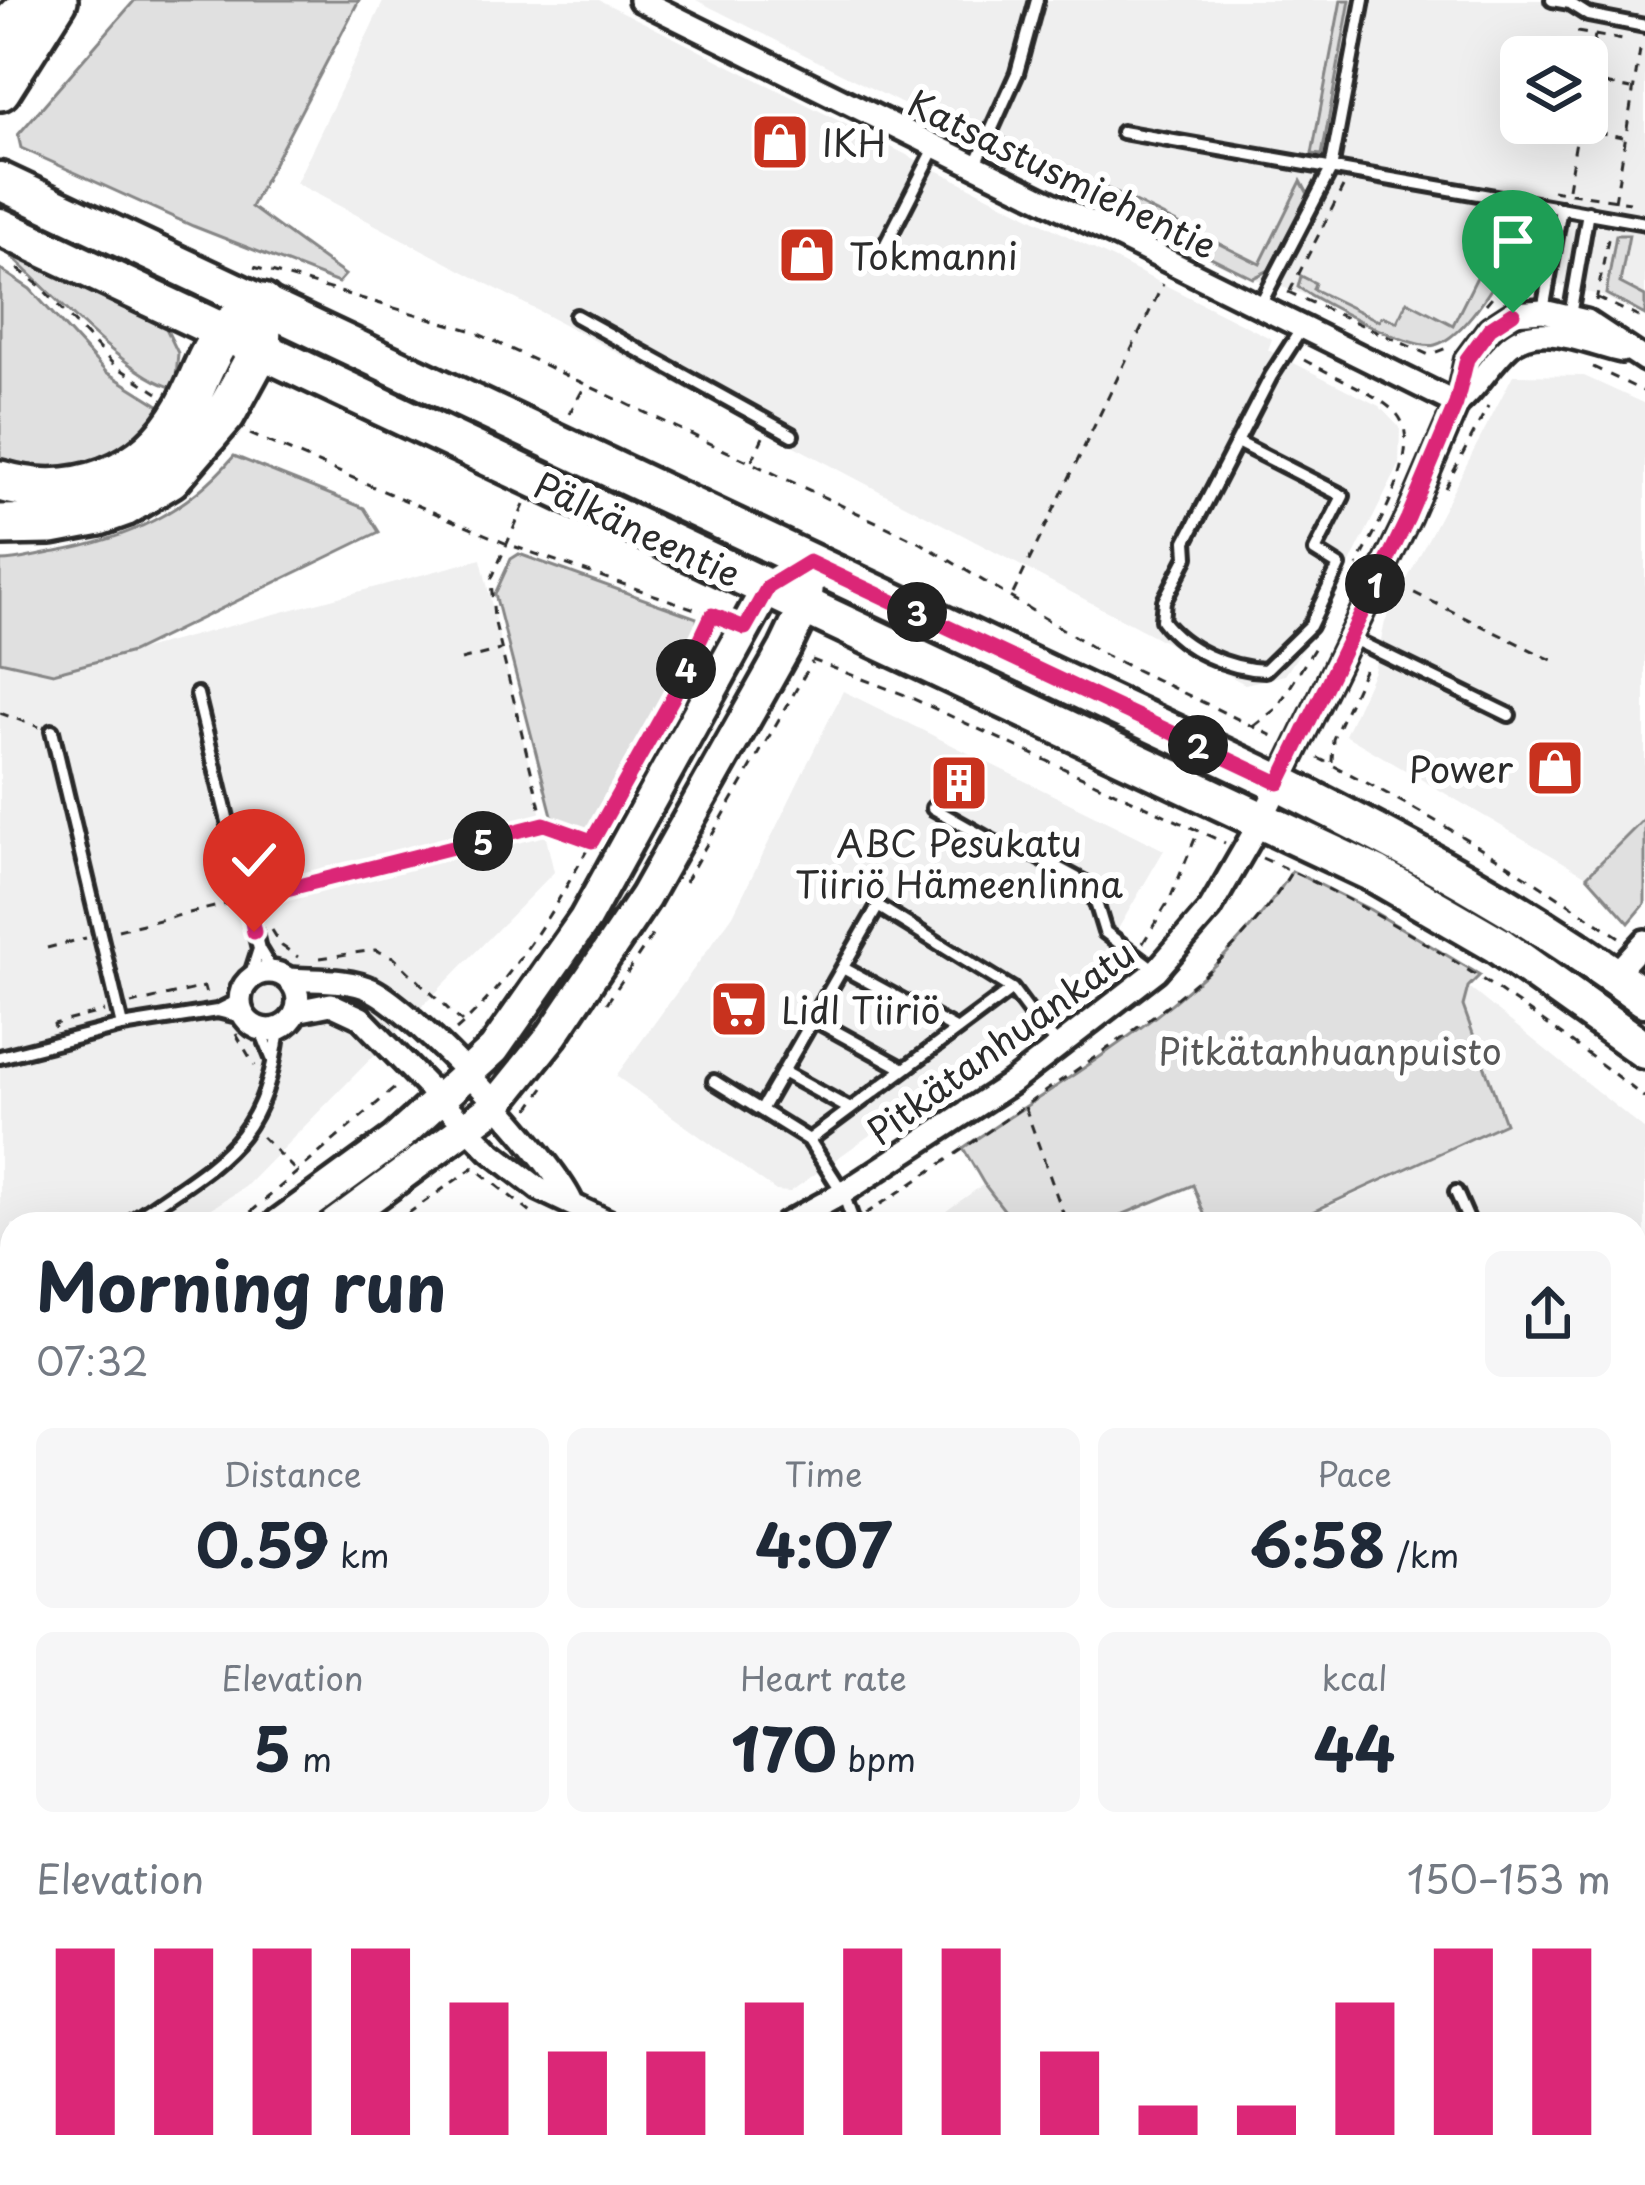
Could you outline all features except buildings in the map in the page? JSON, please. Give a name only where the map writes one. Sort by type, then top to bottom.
[{"type":"highway","points":[[0,35],[35,0]]},
{"type":"highway","points":[[0,90],[57,0]]},
{"type":"highway","points":[[0,481],[33,488],[77,488],[131,467],[168,435],[224,334],[262,304]]},
{"type":"highway","points":[[0,525],[51,524],[99,514],[124,506],[170,478],[225,414],[260,350],[262,304]]},
{"type":"main road","name":"Pälkäneentie","points":[[0,181],[1279,783],[1439,863],[1514,907],[1632,955],[1645,998]]},
{"type":"main road","name":"Pälkäneentie","points":[[0,227],[806,604],[1253,835],[1438,908],[1554,982],[1645,1050]]},
{"type":"main road","points":[[296,1212],[395,1140],[494,1049],[585,920],[768,587],[809,562]]},
{"type":"main road","points":[[352,1212],[495,1106],[552,1035],[645,897],[784,648],[806,604],[809,562]]},
{"type":"street","name":"Katsastusmiehentie","points":[[640,0],[1456,404]]},
{"type":"street","points":[[1456,404],[1478,387],[1510,344],[1541,322],[1637,356]]},
{"type":"street","name":"Pitkätanhuankatu","points":[[808,1212],[1011,1083],[1156,971],[1210,909],[1279,783],[1408,518],[1456,404]]},
{"type":"street","points":[[281,976],[352,983],[372,990],[469,1076],[560,1179],[571,1202]]},
{"type":"street","points":[[281,976],[297,994],[296,1011]]},
{"type":"street","points":[[255,1011],[281,976]]},
{"type":"street","points":[[255,1011],[296,1011],[331,1004],[347,1009],[378,1031],[466,1130],[539,1189],[590,1212]]},
{"type":"lane","points":[[976,164],[1017,73],[1037,0]]},
{"type":"lane","points":[[1259,308],[1331,169],[1363,0]]},
{"type":"lane","points":[[1552,0],[1569,3],[1588,15],[1645,26]]},
{"type":"lane","points":[[1122,132],[1645,223]]},
{"type":"lane","points":[[875,265],[936,146]]},
{"type":"lane","points":[[1541,322],[1561,208]]},
{"type":"lane","points":[[1574,334],[1588,212]]},
{"type":"lane","points":[[576,316],[792,434]]},
{"type":"lane","points":[[1237,442],[1343,496],[1315,551],[1340,566],[1310,626],[1265,670],[1227,664],[1174,636],[1162,620],[1164,601],[1187,557],[1186,541],[1237,442],[1288,348],[1302,328]]},
{"type":"lane","points":[[1349,637],[1509,715]]},
{"type":"lane","points":[[145,1212],[231,1150],[251,1127],[274,1063],[255,1011],[259,949],[197,694]]},
{"type":"lane","points":[[52,731],[122,1026]]},
{"type":"lane","points":[[933,808],[995,843],[1019,847],[1091,886],[1105,932],[1156,971]]},
{"type":"lane","points":[[761,1110],[878,906],[1012,989],[1060,1045]]},
{"type":"lane","points":[[259,949],[281,976]]},
{"type":"lane","points":[[843,968],[956,1030]]},
{"type":"lane","points":[[809,1140],[1012,989]]},
{"type":"lane","points":[[0,1057],[122,1026],[214,1012],[255,1011]]},
{"type":"lane","points":[[214,1012],[255,1011]]},
{"type":"lane","points":[[255,1011],[274,1063]]},
{"type":"lane","points":[[813,1019],[904,1069]]},
{"type":"lane","points":[[783,1072],[850,1109]]},
{"type":"lane","points":[[713,1082],[809,1140],[849,1212]]},
{"type":"lane","points":[[1456,1192],[1465,1212]]},
{"type":"path","points":[[1577,32],[1643,43],[1597,297],[1574,334],[1645,392]]},
{"type":"path","points":[[1608,85],[1633,90]]},
{"type":"path","points":[[1608,134],[1624,138]]},
{"type":"path","points":[[1567,190],[1576,144]]},
{"type":"path","points":[[1481,310],[1509,277],[1553,188],[1630,202]]},
{"type":"path","points":[[236,262],[470,330],[921,543],[1106,655],[1407,802],[1502,857],[1632,955]]},
{"type":"path","points":[[13,265],[39,285],[114,365],[169,401]]},
{"type":"path","points":[[1012,596],[1166,278]]},
{"type":"path","points":[[1270,286],[1429,355],[1447,348],[1457,337]]},
{"type":"path","points":[[1288,348],[1392,409],[1403,425],[1405,457],[1398,482],[1350,580]]},
{"type":"path","points":[[565,420],[586,384]]},
{"type":"path","points":[[1439,501],[1494,392]]},
{"type":"path","points":[[751,463],[770,422]]},
{"type":"path","points":[[237,428],[509,545],[745,628]]},
{"type":"path","points":[[527,498],[491,580],[494,619],[544,824]]},
{"type":"path","points":[[1396,584],[1558,663]]},
{"type":"path","points":[[438,1045],[464,1023],[528,946],[672,699],[712,615]]},
{"type":"path","points":[[1252,727],[1277,708],[1324,633]]},
{"type":"path","points":[[1334,766],[1333,739],[1371,647]]},
{"type":"path","points":[[784,648],[1253,835],[1480,975],[1645,1098]]},
{"type":"path","points":[[461,660],[501,650]]},
{"type":"path","points":[[0,713],[52,731]]},
{"type":"path","points":[[47,948],[544,824],[592,841]]},
{"type":"path","points":[[271,928],[295,957],[375,950],[393,957],[464,1023]]},
{"type":"path","points":[[58,1042],[54,1024],[204,987],[218,1029],[234,1032],[255,1065]]},
{"type":"path","points":[[251,1212],[413,1070]]},
{"type":"path","points":[[1024,1106],[1062,1212]]},
{"type":"path","points":[[251,1127],[298,1173]]},
{"type":"path","points":[[475,1168],[529,1212]]},
{"type":"shaded area","points":[[384,0],[599,0],[1272,339],[1268,350],[1379,406],[1400,428],[1399,466],[1321,621],[1285,675],[1245,684],[296,183]]},
{"type":"shaded area","points":[[696,0],[1645,0],[1645,316],[1602,296],[1499,269],[1451,339],[1428,350],[1301,293],[1242,275]]},
{"type":"shaded area","points":[[1513,375],[1584,376],[1645,404],[1645,818],[1587,876],[1345,735],[1374,671],[1385,622]]},
{"type":"shaded area","points":[[481,559],[554,872],[245,1187],[206,1212],[0,1212],[0,661],[54,673]]},
{"type":"shaded area","points":[[843,691],[1164,850],[1089,979],[790,1192],[776,1191],[616,1076],[733,915]]},
{"type":"shaded area","points":[[1468,987],[1645,1130],[1645,1212],[1321,1212],[1505,1123],[1462,1005]]},
{"type":"shaded area","points":[[984,1184],[1006,1212],[945,1212]]},
{"type":"green space","points":[[135,0],[359,0],[251,207],[345,275],[338,283],[193,226],[21,148],[18,135]]},
{"type":"green space","points":[[1341,0],[1350,0],[1322,155],[1312,154]]},
{"type":"green space","points":[[1005,138],[1260,264],[1301,181],[1308,194],[1269,270],[1253,278],[1004,154]]},
{"type":"green space","points":[[1509,213],[1530,221],[1513,252],[1476,310],[1435,345],[1387,333],[1298,287],[1301,276],[1315,283],[1313,289],[1379,321],[1383,316],[1397,322],[1407,301],[1453,325]]},
{"type":"green space","points":[[1616,235],[1629,235],[1620,283],[1645,296],[1645,315],[1606,294]]},
{"type":"green space","points":[[0,246],[165,326],[178,353],[175,388],[155,381],[109,348]]},
{"type":"green space","points":[[0,269],[30,289],[106,372],[165,409],[144,440],[75,473],[0,466]]},
{"type":"green space","points":[[486,429],[739,547],[735,556],[481,438]]},
{"type":"green space","points":[[234,456],[364,508],[379,532],[132,652],[53,673],[0,661],[0,561],[82,546],[131,531],[196,493]]},
{"type":"green space","points":[[519,554],[697,618],[695,635],[670,690],[588,830],[559,823],[552,815],[495,594],[511,559]]},
{"type":"green space","points":[[1645,818],[1645,904],[1629,923],[1587,876]]},
{"type":"green space","name":"Pitkätanhuanpuisto","points":[[1292,871],[1369,909],[1480,975],[1468,987],[1463,1006],[1505,1123],[1312,1212],[1203,1212],[1193,1185],[1129,1212],[1006,1212],[963,1148],[1143,1026],[1186,992],[1261,915]]},
{"type":"place","name":"IKH","points":[[780,142]]},
{"type":"place","name":"Tokmanni","points":[[807,255]]},
{"type":"place","name":"Power","points":[[1555,768]]},
{"type":"place","name":"ABC Pesukatu Tiiriö Hämeenlinna","points":[[959,783]]},
{"type":"place","name":"Lidl Tiiriö","points":[[739,1009]]},
{"type":"route","points":[[254,932],[247,899],[544,824],[592,841],[672,699],[712,615],[745,628],[768,587],[809,562],[1279,783],[1408,518],[1456,404],[1467,359],[1490,328],[1513,313]]}]
